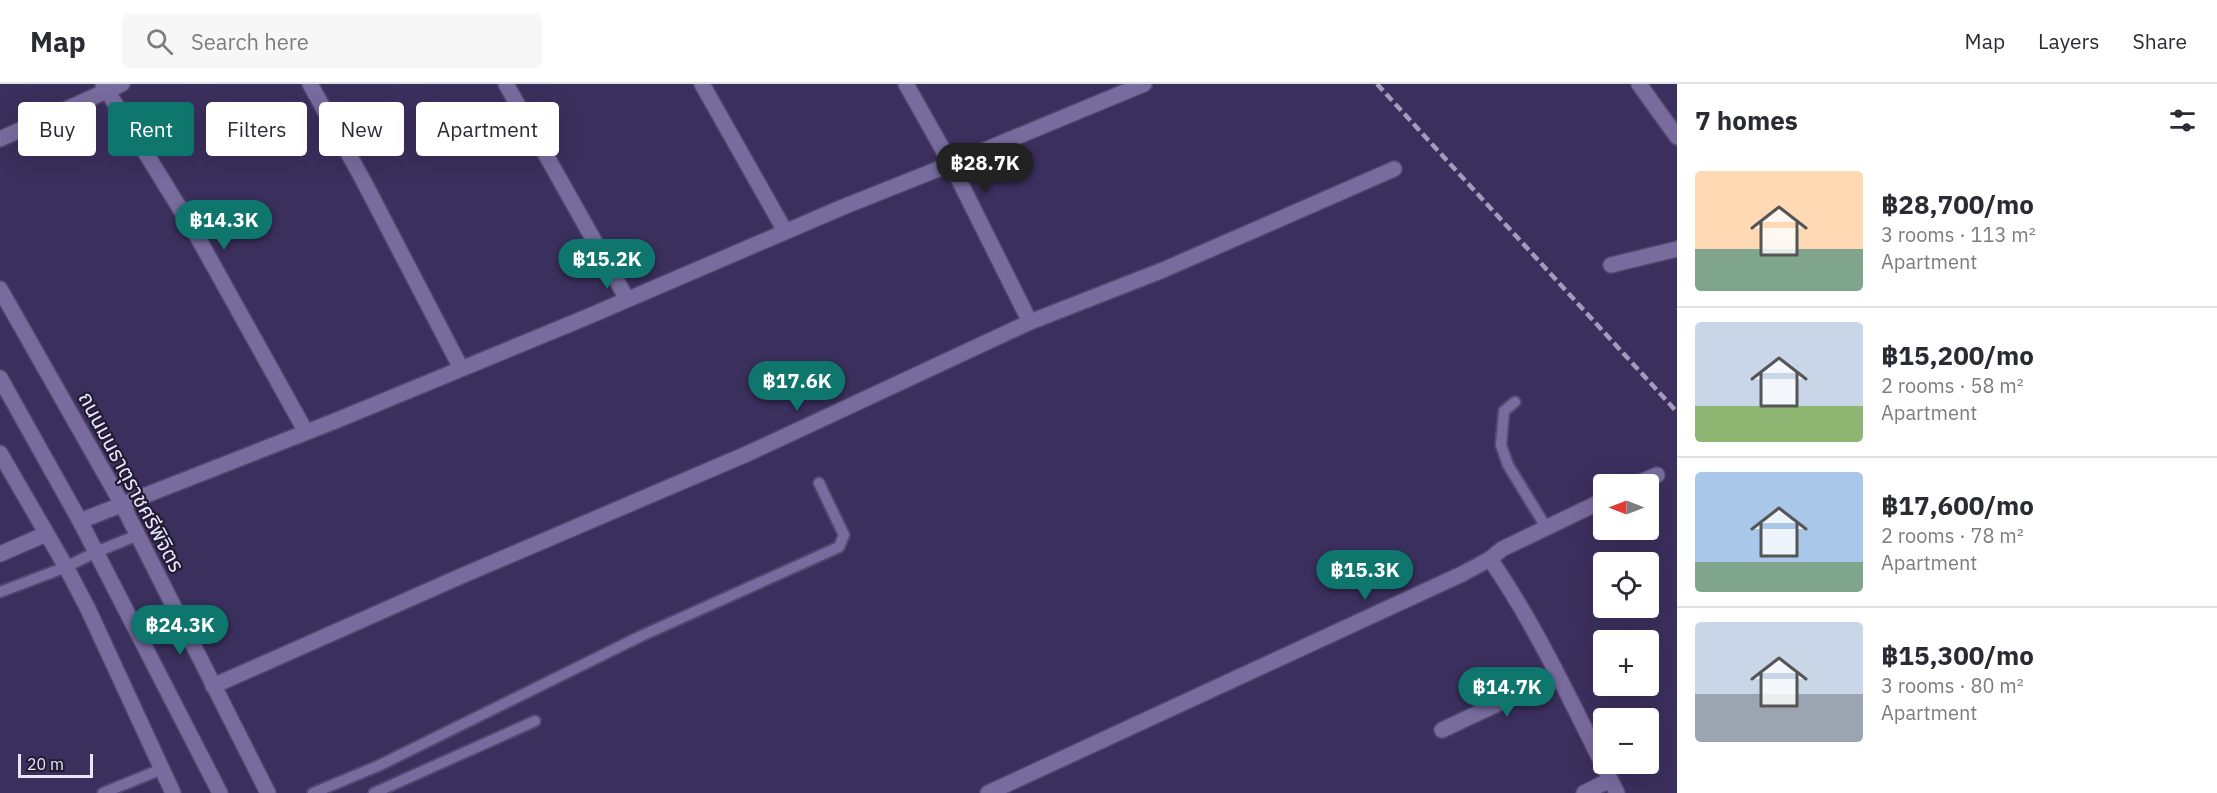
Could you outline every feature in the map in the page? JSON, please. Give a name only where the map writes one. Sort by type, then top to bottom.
[{"type":"street","points":[[0,139],[105,87],[122,84]]},
{"type":"street","points":[[310,84],[461,368]]},
{"type":"street","points":[[506,84],[627,299]]},
{"type":"street","points":[[702,84],[785,231]]},
{"type":"street","points":[[906,84],[951,164],[1030,322]]},
{"type":"street","points":[[80,521],[306,432],[785,231],[1144,84]]},
{"type":"street","points":[[1639,84],[1677,137]]},
{"type":"street","points":[[105,87],[198,236],[306,432]]},
{"type":"street","points":[[213,686],[459,577],[749,453],[1030,322],[1163,270],[1394,169]]},
{"type":"street","points":[[1611,265],[1677,249]]},
{"type":"street","name":"ถนนมนธาตุราชศรีพิจิตร","points":[[0,289],[122,504],[268,793]]},
{"type":"street","points":[[0,378],[80,521],[220,793]]},
{"type":"street","points":[[0,453],[88,609],[173,793]]},
{"type":"street","points":[[988,793],[1462,574],[1490,559],[1502,549],[1593,505]]},
{"type":"street","points":[[0,554],[46,534]]},
{"type":"street","points":[[1490,559],[1502,576],[1557,676],[1613,786],[1584,793]]},
{"type":"street","points":[[1442,730],[1557,676]]},
{"type":"lane","points":[[1515,402],[1504,411],[1501,445],[1508,465],[1546,526]]},
{"type":"lane","points":[[313,793],[378,766],[642,636],[839,547],[844,535],[819,483]]},
{"type":"lane","points":[[0,592],[66,567],[138,535]]},
{"type":"lane","points":[[374,793],[535,721]]},
{"type":"lane","points":[[103,793],[162,769]]},
{"type":"railway","points":[[1377,84],[1677,412]]}]
